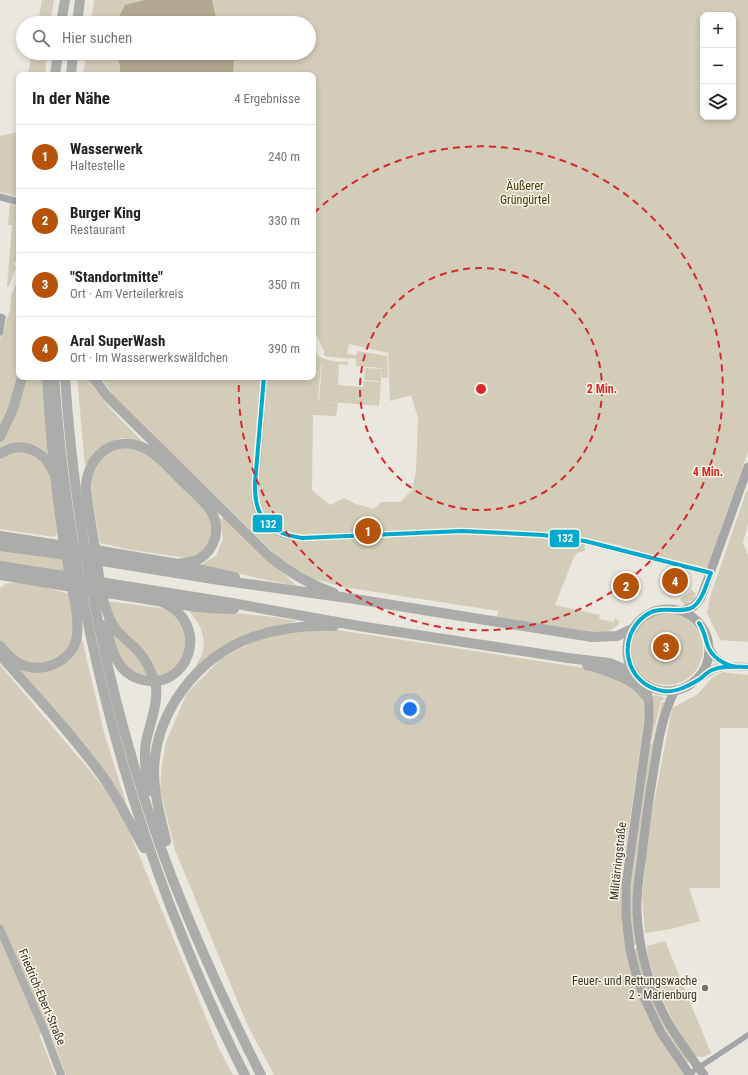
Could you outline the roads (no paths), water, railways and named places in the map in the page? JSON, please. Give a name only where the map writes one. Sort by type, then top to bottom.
[{"type":"highway","points":[[62,16],[64,0]]},
{"type":"highway","points":[[78,16],[80,0]]},
{"type":"highway","points":[[55,72],[57,60]]},
{"type":"highway","points":[[71,72],[72,60]]},
{"type":"highway","points":[[0,437],[13,409],[21,380]]},
{"type":"highway","points":[[0,646],[15,661],[26,666],[38,668],[57,663],[70,651],[76,640],[76,604],[66,552],[55,479],[47,380]]},
{"type":"highway","points":[[54,380],[68,512],[78,574],[93,651],[111,724],[158,872],[196,971],[245,1075]]},
{"type":"highway","points":[[66,380],[76,490],[88,565],[105,652],[128,742],[171,876],[231,1014],[262,1075]]},
{"type":"highway","points":[[95,380],[106,395],[278,563],[295,575],[317,586],[355,599]]},
{"type":"highway","points":[[70,436],[81,483],[95,566],[112,647],[118,662],[124,671],[141,680],[153,681],[170,676],[179,670],[190,651],[190,632],[184,619],[172,607],[162,602]]},
{"type":"highway","points":[[178,564],[198,559],[211,548],[216,533],[215,521],[211,512],[157,456],[149,451],[139,446],[127,444],[115,445],[104,450],[91,465],[86,486],[105,606],[114,628],[142,654],[149,666],[156,686],[156,702],[146,741],[145,769],[166,841],[188,901],[196,936]]},
{"type":"highway","points":[[0,454],[14,447],[24,447],[35,450],[48,461],[55,479]]},
{"type":"highway","points":[[3,536],[60,550]]},
{"type":"highway","points":[[0,546],[60,550],[178,564],[272,587]]},
{"type":"highway","points":[[101,556],[219,580],[355,599],[600,638],[617,636],[634,628]]},
{"type":"highway","points":[[0,566],[65,581],[107,588],[226,602],[359,626],[609,663],[634,673]]},
{"type":"highway","points":[[0,574],[21,579]]},
{"type":"highway","points":[[0,583],[21,579],[65,581]]},
{"type":"highway","points":[[107,588],[162,602],[218,608],[254,608]]},
{"type":"highway","points":[[76,604],[93,651]]},
{"type":"highway","points":[[166,841],[154,784],[155,755],[161,729],[168,713],[179,694],[192,678],[214,658],[236,644],[253,637],[279,630],[299,627],[359,626]]},
{"type":"highway","points":[[0,655],[74,740],[103,777],[117,798],[158,872]]},
{"type":"highway","points":[[568,658],[605,671],[630,682],[648,698]]},
{"type":"main road","points":[[699,623],[701,598],[748,467]]},
{"type":"main road","points":[[681,611],[693,607],[701,598]]},
{"type":"main road","points":[[694,682],[706,662],[708,646],[705,632],[699,623],[691,616],[681,611],[666,609],[655,611],[642,619],[634,628],[629,639],[627,652],[628,659],[634,673],[640,680],[658,690],[675,690],[685,687],[694,682],[714,669],[728,666],[748,667]]},
{"type":"main road","points":[[708,646],[716,658],[728,666]]},
{"type":"main road","name":"Militärringstraße","points":[[646,684],[649,720],[626,885],[626,916],[630,950],[644,997],[661,1032],[689,1074]]},
{"type":"main road","name":"Militärringstraße","points":[[675,690],[664,716],[655,764],[638,886],[637,912],[640,942],[645,966],[657,999],[672,1029],[704,1075]]},
{"type":"main road","name":"Friedrich-Ebert-Straße","points":[[0,929],[62,1075]]},
{"type":"street","points":[[0,197],[16,201]]},
{"type":"street","points":[[0,316],[3,317],[0,333]]},
{"type":"street","points":[[264,380],[256,480],[256,502],[258,512],[267,525],[281,534],[302,538],[462,531],[543,535],[585,542],[711,573]]},
{"type":"street","points":[[689,1074],[748,1034]]},
{"type":"place","name":"Wasserwerk","points":[[368,531]]},
{"type":"place","name":"Aral SuperWash","points":[[675,581]]},
{"type":"place","name":"Burger King","points":[[626,586]]},
{"type":"place","name":"\"Standortmitte\"","points":[[666,647]]},
{"type":"place","name":"Feuer- und Rettungswache 2 - Marienburg","points":[[705,988]]},
{"type":"park label","name":"Äußerer Grüngürtel","points":[[525,193]]}]
